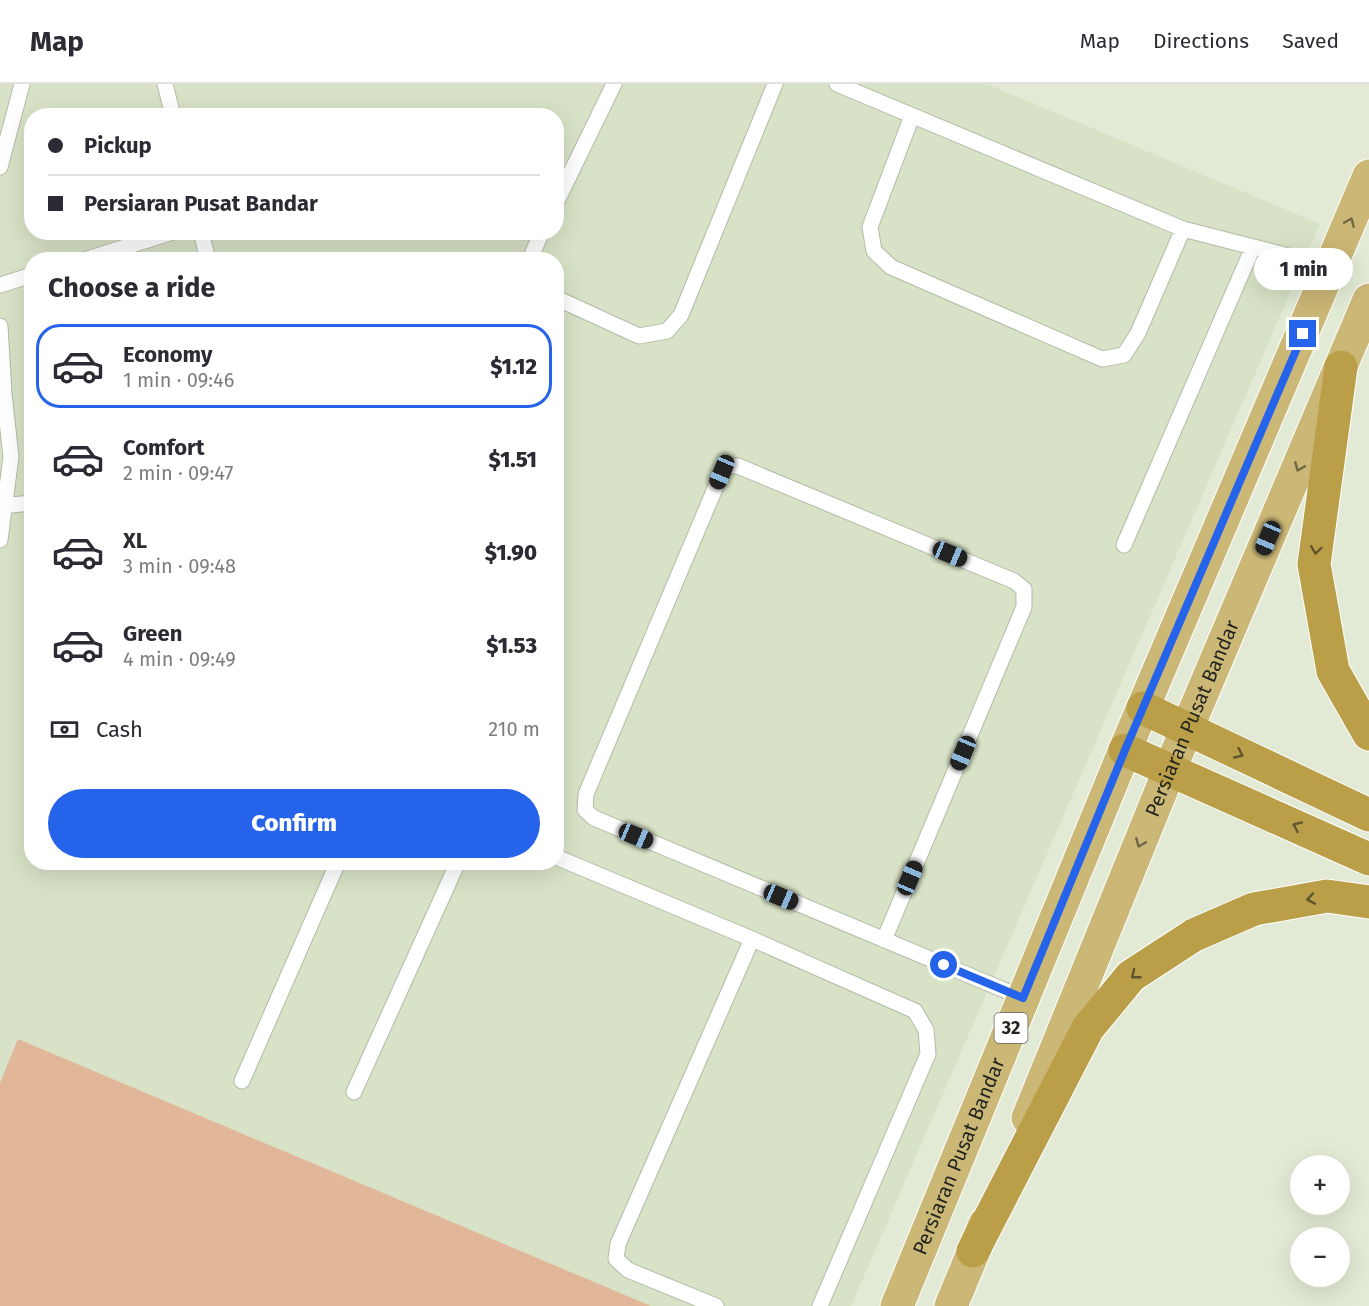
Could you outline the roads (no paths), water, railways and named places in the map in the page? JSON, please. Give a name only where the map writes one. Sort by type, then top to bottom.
[{"type":"highway","points":[[1341,367],[1314,564],[1333,671],[1369,734]]},
{"type":"highway","points":[[1143,708],[1369,815]]},
{"type":"highway","points":[[1125,750],[1369,859]]},
{"type":"highway","points":[[974,1251],[1088,1028],[1131,976],[1194,935],[1254,909],[1327,896],[1369,902]]},
{"type":"main road","name":"Persiaran Pusat Bandar","points":[[897,1306],[1125,750],[1369,176]]},
{"type":"main road","name":"Persiaran Pusat Bandar","points":[[951,1306],[1186,730],[1369,300]]},
{"type":"lane","points":[[0,167],[22,84]]},
{"type":"lane","points":[[165,84],[171,108]]},
{"type":"lane","points":[[564,187],[614,84]]},
{"type":"lane","points":[[564,302],[639,336],[667,332],[681,315],[775,84]]},
{"type":"lane","points":[[837,84],[1183,229],[1331,267]]},
{"type":"lane","points":[[912,116],[870,227],[874,251],[891,267],[1102,358],[1124,355],[1138,333],[1183,229]]},
{"type":"lane","points":[[109,252],[148,240]]},
{"type":"lane","points":[[1124,545],[1253,247]]},
{"type":"lane","points":[[0,285],[24,278]]},
{"type":"lane","points":[[0,326],[3,393],[11,457],[0,540]]},
{"type":"lane","points":[[884,940],[1024,607],[1024,589],[1014,580],[749,470],[738,466],[728,466],[722,472],[586,794],[585,810],[594,818],[884,940],[1023,998]]},
{"type":"lane","points":[[3,505],[24,504]]},
{"type":"lane","points":[[564,860],[752,939],[915,1011],[926,1030],[928,1054],[820,1306]]},
{"type":"lane","points":[[242,1082],[335,870]]},
{"type":"lane","points":[[354,1092],[454,870]]},
{"type":"lane","points":[[716,1306],[628,1270],[616,1259],[618,1244],[752,939]]}]
